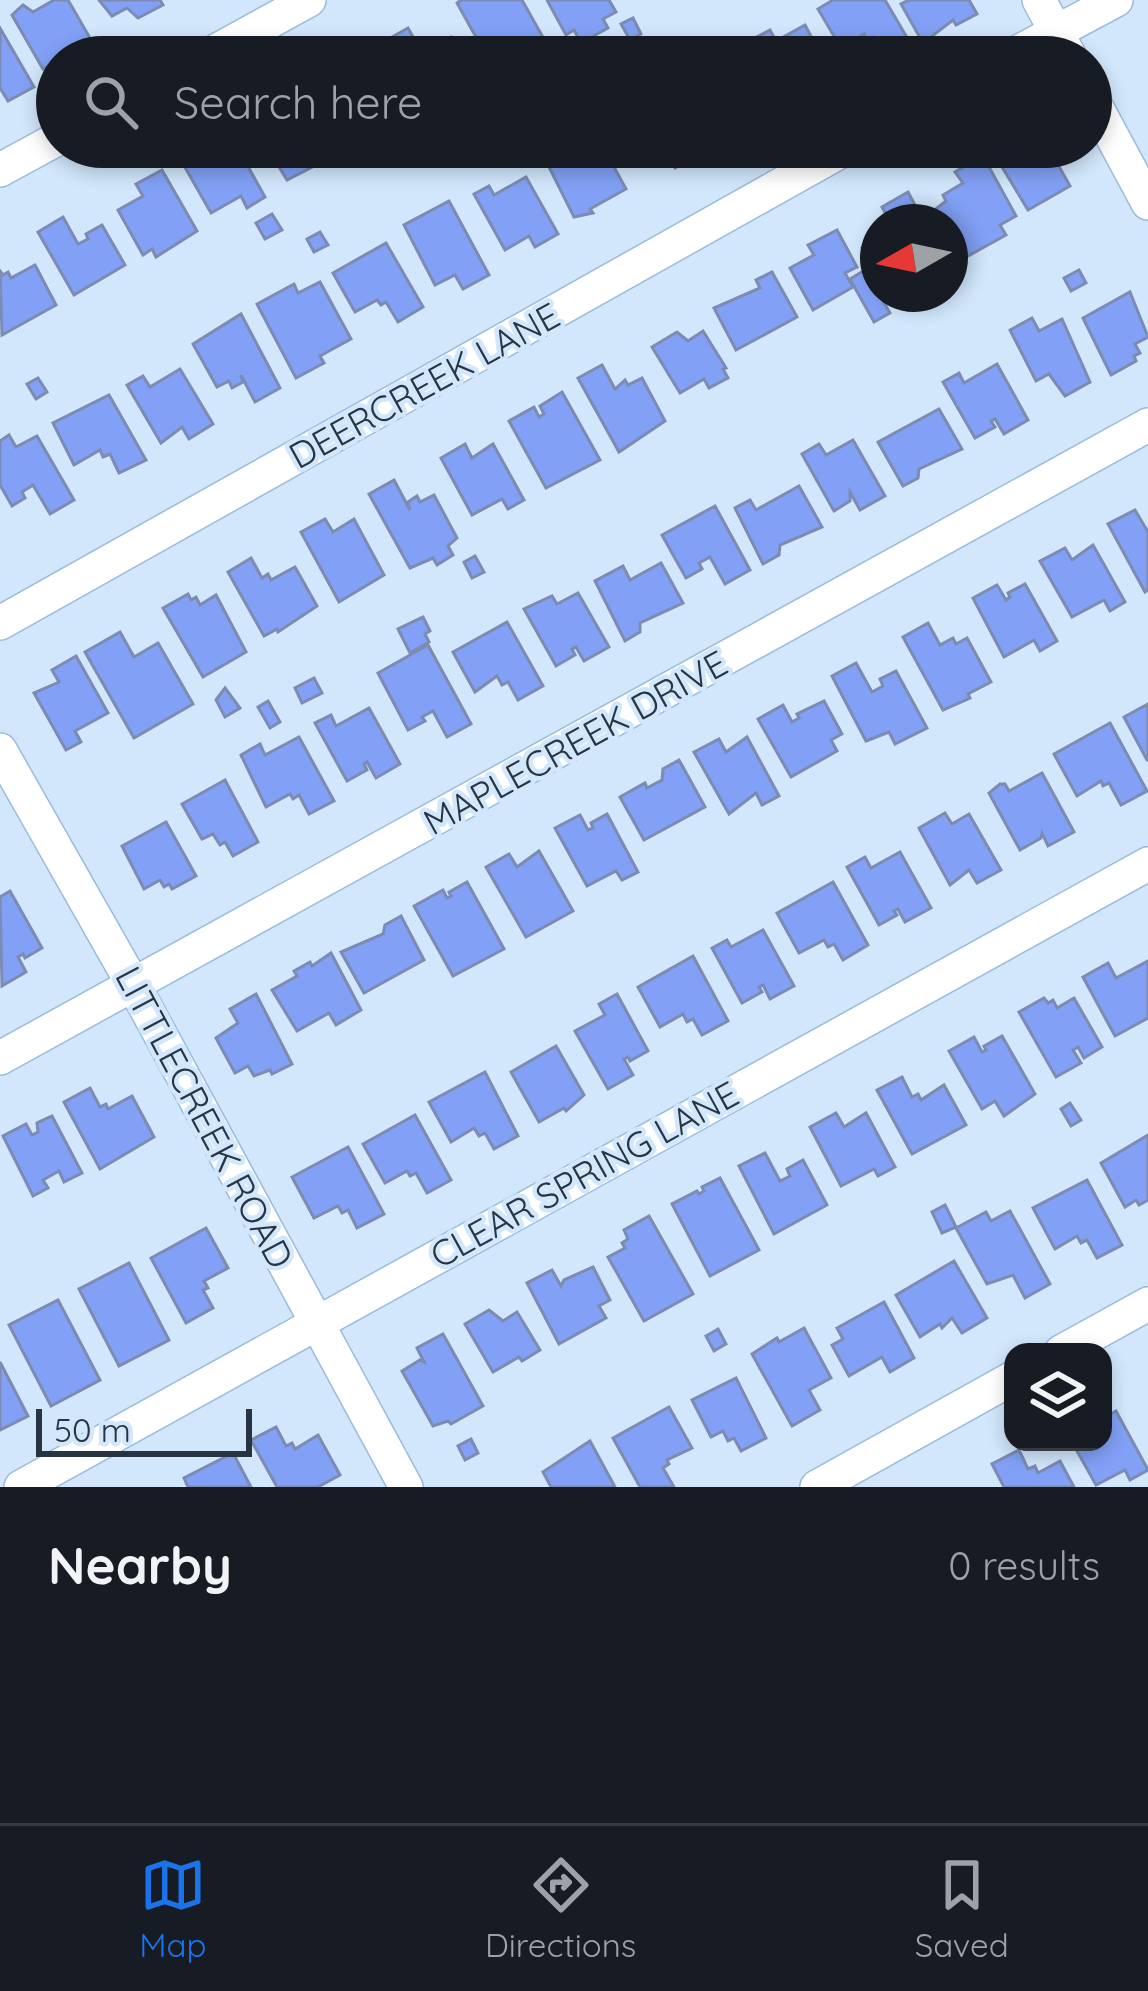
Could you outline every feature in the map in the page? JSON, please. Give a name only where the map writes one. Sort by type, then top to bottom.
[{"type":"street","points":[[244,36],[309,0]]},
{"type":"street","points":[[1039,0],[1059,36]]},
{"type":"street","points":[[1073,36],[1116,0]]},
{"type":"street","points":[[1112,136],[1148,203]]},
{"type":"street","points":[[0,170],[36,150]]},
{"type":"street","name":"DEERCREEK LANE","points":[[0,623],[811,168]]},
{"type":"street","name":"MAPLECREEK DRIVE","points":[[0,1058],[1148,425]]},
{"type":"street","name":"LITTLECREEK ROAD","points":[[0,750],[406,1487]]},
{"type":"street","name":"CLEAR SPRING LANE","points":[[21,1487],[1148,864]]},
{"type":"street","points":[[1077,1343],[1148,1304]]},
{"type":"street","points":[[817,1487],[1004,1383]]},
{"type":"building","points":[[54,0],[68,0],[89,36],[36,36],[36,57],[12,15],[23,5],[33,12]]},
{"type":"building","points":[[99,0],[160,0],[163,5],[138,18],[127,8],[112,16]]},
{"type":"building","points":[[522,0],[542,36],[475,36],[457,3]]},
{"type":"building","points":[[547,0],[609,0],[616,12],[603,19],[608,28],[594,36],[577,36],[574,30],[566,35]]},
{"type":"building","points":[[833,0],[885,0],[906,36],[834,36],[818,9]]},
{"type":"building","points":[[969,0],[977,14],[956,25],[953,20],[932,36],[919,36],[901,4]]},
{"type":"building","points":[[633,18],[641,34],[628,36],[621,24]]},
{"type":"building","points":[[805,25],[811,36],[785,36]]},
{"type":"building","points":[[0,28],[34,87],[8,101],[0,88]]},
{"type":"building","points":[[185,168],[249,168],[265,197],[247,208],[241,196],[211,213]]},
{"type":"building","points":[[280,168],[310,168],[287,180]]},
{"type":"building","points":[[550,168],[614,168],[626,189],[590,209],[593,213],[574,217]]},
{"type":"building","points":[[990,168],[1016,216],[1000,225],[1006,235],[968,256],[968,204],[942,204],[943,195],[963,183],[955,172]]},
{"type":"building","points":[[1003,168],[1060,168],[1070,186],[1028,210]]},
{"type":"building","points":[[162,170],[197,231],[156,257],[152,249],[143,255],[118,210],[143,196],[136,184]]},
{"type":"building","points":[[526,177],[558,234],[535,247],[529,236],[505,250],[474,194],[489,186],[494,195]]},
{"type":"building","points":[[908,192],[914,204],[887,204]]},
{"type":"building","points":[[449,201],[489,275],[463,289],[455,275],[435,285],[404,225]]},
{"type":"building","points":[[272,214],[282,230],[265,239],[256,223]]},
{"type":"building","points":[[63,217],[78,244],[102,225],[125,265],[74,295],[38,232]]},
{"type":"building","points":[[837,230],[857,267],[845,273],[853,287],[813,310],[790,268],[814,255],[808,245]]},
{"type":"building","points":[[320,232],[328,245],[314,252],[307,239]]},
{"type":"building","points":[[386,243],[423,307],[398,322],[386,302],[381,305],[377,300],[355,312],[333,273]]},
{"type":"building","points":[[35,265],[56,305],[2,335],[0,271],[11,278]]},
{"type":"building","points":[[1079,270],[1086,283],[1071,291],[1064,278]]},
{"type":"building","points":[[772,272],[797,317],[736,350],[714,308],[760,288],[756,280]]},
{"type":"building","points":[[860,273],[860,297],[850,279]]},
{"type":"building","points":[[320,282],[351,339],[320,356],[324,363],[296,378],[257,304],[294,284],[298,293]]},
{"type":"building","points":[[1130,292],[1148,337],[1135,344],[1140,353],[1134,356],[1136,361],[1111,375],[1083,318]]},
{"type":"building","points":[[868,312],[889,312],[890,313],[874,322]]},
{"type":"building","points":[[241,314],[280,388],[255,402],[241,375],[243,382],[232,388],[229,381],[217,387],[193,344]]},
{"type":"building","points":[[1032,318],[1039,331],[1062,319],[1090,382],[1065,396],[1049,374],[1036,381],[1010,330]]},
{"type":"building","points":[[703,331],[728,378],[709,388],[704,379],[680,393],[652,347],[677,332],[688,341]]},
{"type":"building","points":[[997,364],[1028,420],[1004,434],[995,419],[991,421],[995,427],[975,438],[943,382],[959,373],[964,383]]},
{"type":"building","points":[[602,365],[615,389],[625,380],[628,385],[642,378],[665,421],[619,452],[578,378]]},
{"type":"building","points":[[180,369],[213,424],[189,439],[182,427],[161,443],[127,385],[143,376],[150,387]]},
{"type":"building","points":[[38,378],[47,392],[36,399],[27,384]]},
{"type":"building","points":[[562,392],[600,460],[546,488],[509,421],[534,407],[539,417],[544,414],[540,406]]},
{"type":"building","points":[[109,395],[146,460],[119,473],[110,454],[103,457],[100,450],[74,465],[53,423]]},
{"type":"building","points":[[939,409],[962,449],[919,469],[918,478],[903,486],[878,442]]},
{"type":"building","points":[[9,435],[16,447],[37,436],[74,500],[50,514],[33,485],[12,506],[0,485],[0,441]]},
{"type":"building","points":[[853,440],[885,496],[860,510],[850,492],[850,501],[834,511],[802,454],[819,444],[826,455]]},
{"type":"building","points":[[465,444],[472,458],[493,444],[524,500],[508,509],[502,499],[472,515],[441,458]]},
{"type":"building","points":[[394,480],[410,510],[408,502],[417,496],[420,502],[434,495],[457,538],[448,546],[453,555],[437,565],[433,558],[410,568],[369,494]]},
{"type":"building","points":[[799,486],[822,527],[780,545],[779,555],[763,564],[735,508],[750,500],[756,510]]},
{"type":"building","points":[[715,506],[750,570],[725,584],[710,557],[699,563],[702,569],[686,578],[662,535]]},
{"type":"building","points":[[1135,510],[1148,532],[1145,592],[1108,524]]},
{"type":"building","points":[[325,519],[333,532],[354,519],[384,575],[339,602],[301,532]]},
{"type":"building","points":[[1093,545],[1125,602],[1110,611],[1104,600],[1072,617],[1040,561],[1065,548],[1072,560]]},
{"type":"building","points":[[475,556],[484,572],[472,578],[464,562]]},
{"type":"building","points":[[251,558],[262,578],[268,574],[271,580],[295,567],[317,606],[264,636],[228,572]]},
{"type":"building","points":[[661,563],[683,603],[640,623],[640,632],[625,641],[595,581],[623,566],[630,580]]},
{"type":"building","points":[[1025,584],[1057,641],[1040,651],[1034,640],[1004,657],[973,598],[997,585],[1006,600],[1008,593]]},
{"type":"building","points":[[578,593],[609,647],[584,661],[576,647],[572,649],[575,655],[556,666],[524,609],[552,596],[557,604]]},
{"type":"building","points":[[188,594],[200,605],[216,595],[246,652],[203,677],[163,608]]},
{"type":"building","points":[[423,617],[429,642],[410,653],[398,629]]},
{"type":"building","points":[[507,622],[543,686],[518,700],[508,682],[502,685],[497,676],[475,692],[453,652]]},
{"type":"building","points":[[928,623],[940,645],[967,638],[991,682],[943,710],[903,637]]},
{"type":"building","points":[[120,632],[134,657],[158,643],[193,704],[134,738],[85,652]]},
{"type":"building","points":[[428,645],[471,724],[447,737],[433,711],[408,730],[378,673]]},
{"type":"building","points":[[76,656],[108,713],[75,731],[81,742],[66,750],[34,693],[59,682],[52,670]]},
{"type":"building","points":[[856,663],[872,692],[883,686],[880,679],[896,671],[927,728],[895,744],[889,732],[866,741],[832,676]]},
{"type":"building","points":[[314,678],[322,693],[302,703],[295,688]]},
{"type":"building","points":[[225,688],[240,708],[225,717],[216,700]]},
{"type":"building","points":[[268,701],[280,722],[270,728],[258,707]]},
{"type":"building","points":[[824,701],[842,734],[831,740],[837,751],[791,777],[758,719],[783,705],[792,722],[799,718],[797,714]]},
{"type":"building","points":[[1148,704],[1148,760],[1147,760],[1124,717]]},
{"type":"building","points":[[369,708],[400,764],[376,778],[367,762],[367,770],[347,781],[315,723],[331,715],[336,726]]},
{"type":"building","points":[[1110,723],[1147,791],[1121,805],[1109,783],[1103,786],[1101,781],[1077,796],[1054,754]]},
{"type":"building","points":[[299,737],[334,801],[309,814],[299,795],[293,799],[290,794],[266,807],[241,755],[260,744],[265,755]]},
{"type":"building","points":[[747,737],[779,796],[762,805],[756,793],[729,814],[694,752],[719,739],[726,752]]},
{"type":"building","points":[[679,760],[705,807],[644,840],[620,797],[662,780],[663,769]]},
{"type":"building","points":[[1042,773],[1074,832],[1048,846],[1042,833],[1020,850],[989,793],[1000,784],[1009,791]]},
{"type":"building","points":[[225,780],[258,842],[233,856],[213,834],[202,839],[182,804]]},
{"type":"building","points":[[945,813],[952,824],[969,814],[1001,870],[977,883],[969,870],[950,885],[919,828]]},
{"type":"building","points":[[607,814],[638,872],[622,880],[616,871],[587,886],[555,828],[580,815],[588,830]]},
{"type":"building","points":[[166,822],[196,876],[172,889],[160,880],[144,889],[122,846]]},
{"type":"building","points":[[539,851],[573,911],[526,937],[486,867],[509,854],[517,867]]},
{"type":"building","points":[[900,852],[931,908],[905,922],[898,909],[894,911],[897,915],[879,925],[847,867],[865,857],[871,868]]},
{"type":"building","points":[[467,882],[504,949],[453,976],[414,906],[443,890],[447,898]]},
{"type":"building","points":[[833,882],[868,945],[843,960],[834,944],[828,947],[824,940],[799,953],[777,913]]},
{"type":"building","points":[[10,891],[42,948],[18,957],[26,972],[2,986],[0,897]]},
{"type":"building","points":[[401,916],[424,960],[364,993],[341,952],[383,934],[385,925]]},
{"type":"building","points":[[763,930],[794,986],[770,999],[763,985],[759,987],[762,992],[742,1003],[712,948],[727,940],[731,947]]},
{"type":"building","points":[[331,953],[361,1010],[336,1025],[329,1013],[297,1031],[272,990],[297,976],[294,971]]},
{"type":"building","points":[[693,956],[728,1021],[702,1035],[693,1019],[687,1022],[683,1014],[660,1027],[638,987]]},
{"type":"building","points":[[1148,961],[1148,1018],[1115,1036],[1083,977],[1108,963],[1116,978]]},
{"type":"building","points":[[256,994],[292,1064],[254,1076],[248,1066],[235,1073],[216,1038],[238,1023],[230,1009]]},
{"type":"building","points":[[617,994],[648,1051],[630,1061],[624,1059],[633,1075],[608,1089],[575,1031],[605,1015],[599,1004]]},
{"type":"building","points":[[1044,998],[1048,1003],[1053,1000],[1057,1008],[1074,998],[1102,1047],[1084,1058],[1078,1047],[1073,1050],[1081,1063],[1056,1077],[1019,1012]]},
{"type":"building","points":[[1002,1036],[1035,1094],[1004,1116],[995,1101],[982,1109],[949,1051],[974,1037],[982,1052]]},
{"type":"building","points":[[556,1046],[584,1095],[566,1111],[539,1122],[511,1072]]},
{"type":"building","points":[[485,1072],[518,1136],[494,1149],[485,1133],[479,1136],[474,1128],[451,1142],[429,1102]]},
{"type":"building","points":[[902,1077],[912,1097],[918,1094],[921,1100],[944,1085],[966,1125],[912,1154],[877,1090]]},
{"type":"building","points":[[90,1088],[100,1107],[106,1104],[108,1109],[132,1096],[154,1137],[100,1169],[64,1102]]},
{"type":"building","points":[[1070,1103],[1081,1120],[1071,1126],[1061,1109]]},
{"type":"building","points":[[836,1113],[844,1127],[866,1113],[895,1167],[878,1176],[874,1169],[841,1186],[810,1127]]},
{"type":"building","points":[[415,1115],[451,1180],[427,1193],[416,1173],[410,1176],[407,1171],[385,1183],[363,1144]]},
{"type":"building","points":[[52,1116],[82,1173],[64,1182],[59,1171],[43,1180],[48,1188],[33,1196],[3,1136],[26,1124],[32,1135],[38,1132],[37,1123]]},
{"type":"building","points":[[1148,1135],[1148,1200],[1125,1207],[1101,1163]]},
{"type":"building","points":[[348,1147],[384,1214],[357,1228],[348,1210],[342,1213],[338,1206],[314,1218],[292,1177]]},
{"type":"building","points":[[765,1153],[780,1181],[790,1176],[787,1169],[803,1160],[827,1205],[774,1234],[739,1166]]},
{"type":"building","points":[[720,1178],[759,1250],[710,1276],[672,1204],[699,1194],[702,1187]]},
{"type":"building","points":[[1087,1180],[1122,1245],[1097,1258],[1087,1240],[1081,1243],[1077,1236],[1055,1249],[1033,1208]]},
{"type":"building","points":[[945,1205],[956,1227],[942,1233],[932,1212]]},
{"type":"building","points":[[1010,1211],[1050,1284],[1025,1298],[1013,1275],[987,1284],[956,1228],[986,1212],[991,1221]]},
{"type":"building","points":[[649,1216],[693,1294],[644,1321],[608,1257],[625,1248],[624,1230]]},
{"type":"building","points":[[206,1228],[228,1268],[204,1281],[208,1288],[203,1290],[213,1308],[186,1323],[151,1258]]},
{"type":"building","points":[[954,1261],[987,1318],[962,1333],[952,1318],[920,1337],[896,1295]]},
{"type":"building","points":[[129,1263],[169,1340],[119,1366],[79,1289]]},
{"type":"building","points":[[593,1267],[610,1300],[599,1306],[606,1318],[559,1344],[527,1283],[552,1270],[561,1286],[564,1280]]},
{"type":"building","points":[[58,1300],[100,1380],[51,1406],[9,1325]]},
{"type":"building","points":[[884,1302],[914,1358],[890,1372],[882,1357],[849,1376],[832,1345],[843,1339],[837,1328]]},
{"type":"building","points":[[489,1310],[503,1321],[517,1312],[540,1350],[493,1372],[465,1324]]},
{"type":"building","points":[[804,1328],[831,1378],[809,1390],[820,1410],[792,1426],[752,1354]]},
{"type":"building","points":[[718,1329],[726,1344],[714,1351],[706,1336]]},
{"type":"building","points":[[443,1334],[483,1406],[451,1424],[433,1426],[402,1371],[424,1362],[417,1348]]},
{"type":"building","points":[[0,1362],[28,1416],[0,1430]]},
{"type":"building","points":[[736,1378],[766,1438],[741,1451],[723,1431],[711,1437],[692,1400]]},
{"type":"building","points":[[669,1407],[692,1448],[667,1460],[663,1468],[674,1487],[640,1487],[613,1438]]},
{"type":"building","points":[[1116,1411],[1148,1470],[1130,1480],[1125,1470],[1096,1485],[1077,1451],[1112,1451],[1112,1413]]},
{"type":"building","points":[[276,1427],[286,1446],[292,1443],[295,1449],[318,1435],[340,1475],[318,1487],[277,1487],[251,1440]]},
{"type":"building","points":[[471,1439],[478,1453],[465,1460],[458,1446]]},
{"type":"building","points":[[590,1441],[615,1487],[551,1487],[543,1472]]},
{"type":"building","points":[[1017,1451],[1028,1469],[1035,1466],[1038,1473],[1060,1461],[1074,1487],[1004,1487],[992,1464]]},
{"type":"building","points":[[233,1453],[251,1487],[188,1487],[184,1478]]}]
